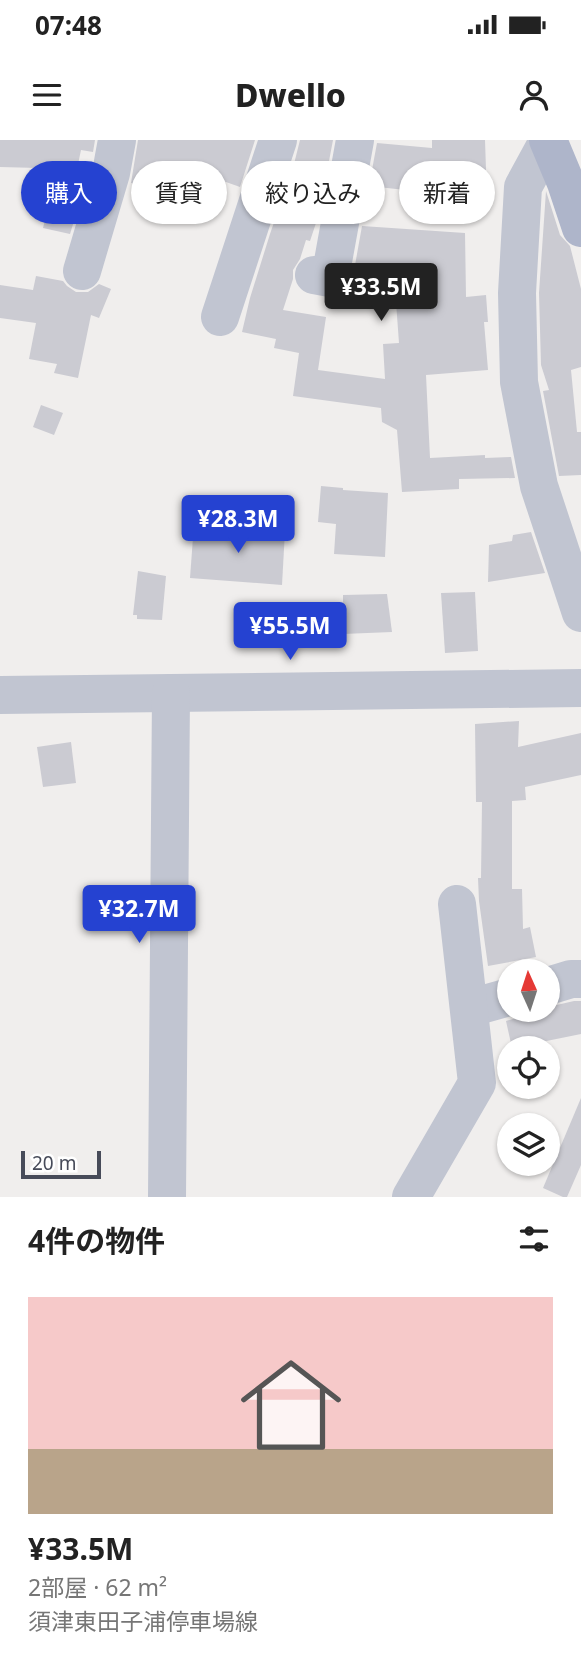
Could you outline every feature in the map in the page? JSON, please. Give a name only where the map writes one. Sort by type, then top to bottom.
[{"type":"main road","points":[[548,141],[581,228]]},
{"type":"street","points":[[82,271],[111,173],[117,140]]},
{"type":"street","points":[[220,317],[278,140]]},
{"type":"street","points":[[314,275],[330,278],[355,140]]},
{"type":"street","points":[[548,141],[523,187],[517,293],[519,382],[539,486],[581,613]]},
{"type":"street","points":[[0,695],[581,688]]},
{"type":"street","points":[[167,1197],[171,693]]},
{"type":"street","points":[[411,1197],[477,1083],[457,904]]},
{"type":"street","points":[[560,982],[581,979]]},
{"type":"street","points":[[470,1008],[497,1000]]},
{"type":"building","points":[[0,140],[95,140],[93,152],[81,150],[79,161],[21,161],[21,168],[0,167]]},
{"type":"building","points":[[138,140],[255,140],[248,161],[241,161],[240,187],[227,182],[227,161],[135,161]]},
{"type":"building","points":[[300,140],[333,140],[329,161],[295,161]]},
{"type":"building","points":[[432,140],[485,140],[486,161],[399,161],[399,189],[385,188],[385,161],[374,161],[377,143],[432,148]]},
{"type":"building","points":[[546,191],[560,235],[570,246],[581,289],[581,367],[571,370],[577,432],[581,432],[581,475],[559,476],[543,391],[549,390],[541,365],[539,293]]},
{"type":"building","points":[[44,224],[73,224],[70,234],[43,228]]},
{"type":"building","points":[[273,224],[316,224],[310,241],[306,240],[293,270],[293,279],[283,310],[326,317],[318,370],[385,379],[383,344],[399,343],[396,302],[341,298],[352,282],[362,226],[465,233],[466,297],[486,295],[488,322],[484,322],[488,370],[426,375],[430,458],[485,455],[485,458],[511,457],[515,478],[459,479],[459,489],[402,492],[397,430],[382,422],[381,408],[293,396],[299,353],[274,348],[276,339],[242,332]]},
{"type":"building","points":[[36,276],[63,281],[76,292],[88,292],[99,284],[111,289],[99,318],[91,315],[78,378],[54,373],[57,364],[29,359],[36,323],[0,318],[0,285],[33,290]]},
{"type":"building","points":[[41,405],[63,413],[54,435],[33,427]]},
{"type":"building","points":[[321,486],[388,493],[385,557],[334,554],[336,524],[318,522]]},
{"type":"building","points":[[194,524],[285,531],[282,585],[190,578]]},
{"type":"building","points":[[531,532],[545,573],[488,582],[489,545],[512,541],[513,535]]},
{"type":"building","points":[[138,571],[166,576],[162,620],[137,619],[137,615],[133,615]]},
{"type":"building","points":[[475,592],[478,651],[445,653],[441,593]]},
{"type":"building","points":[[387,594],[392,632],[343,634],[343,595]]},
{"type":"building","points":[[519,721],[518,747],[581,733],[581,775],[525,787],[526,800],[512,801],[512,889],[522,889],[523,929],[530,927],[536,957],[497,959],[497,964],[488,966],[479,901],[482,802],[476,802],[475,724]]},
{"type":"building","points":[[71,742],[76,783],[43,787],[37,747]]},
{"type":"building","points":[[581,1001],[581,1034],[560,1038],[560,1036],[509,1036],[506,1022],[560,1022],[560,1004]]},
{"type":"building","points":[[581,1098],[581,1165],[567,1197],[543,1188],[548,1176],[560,1176],[560,1148]]}]
